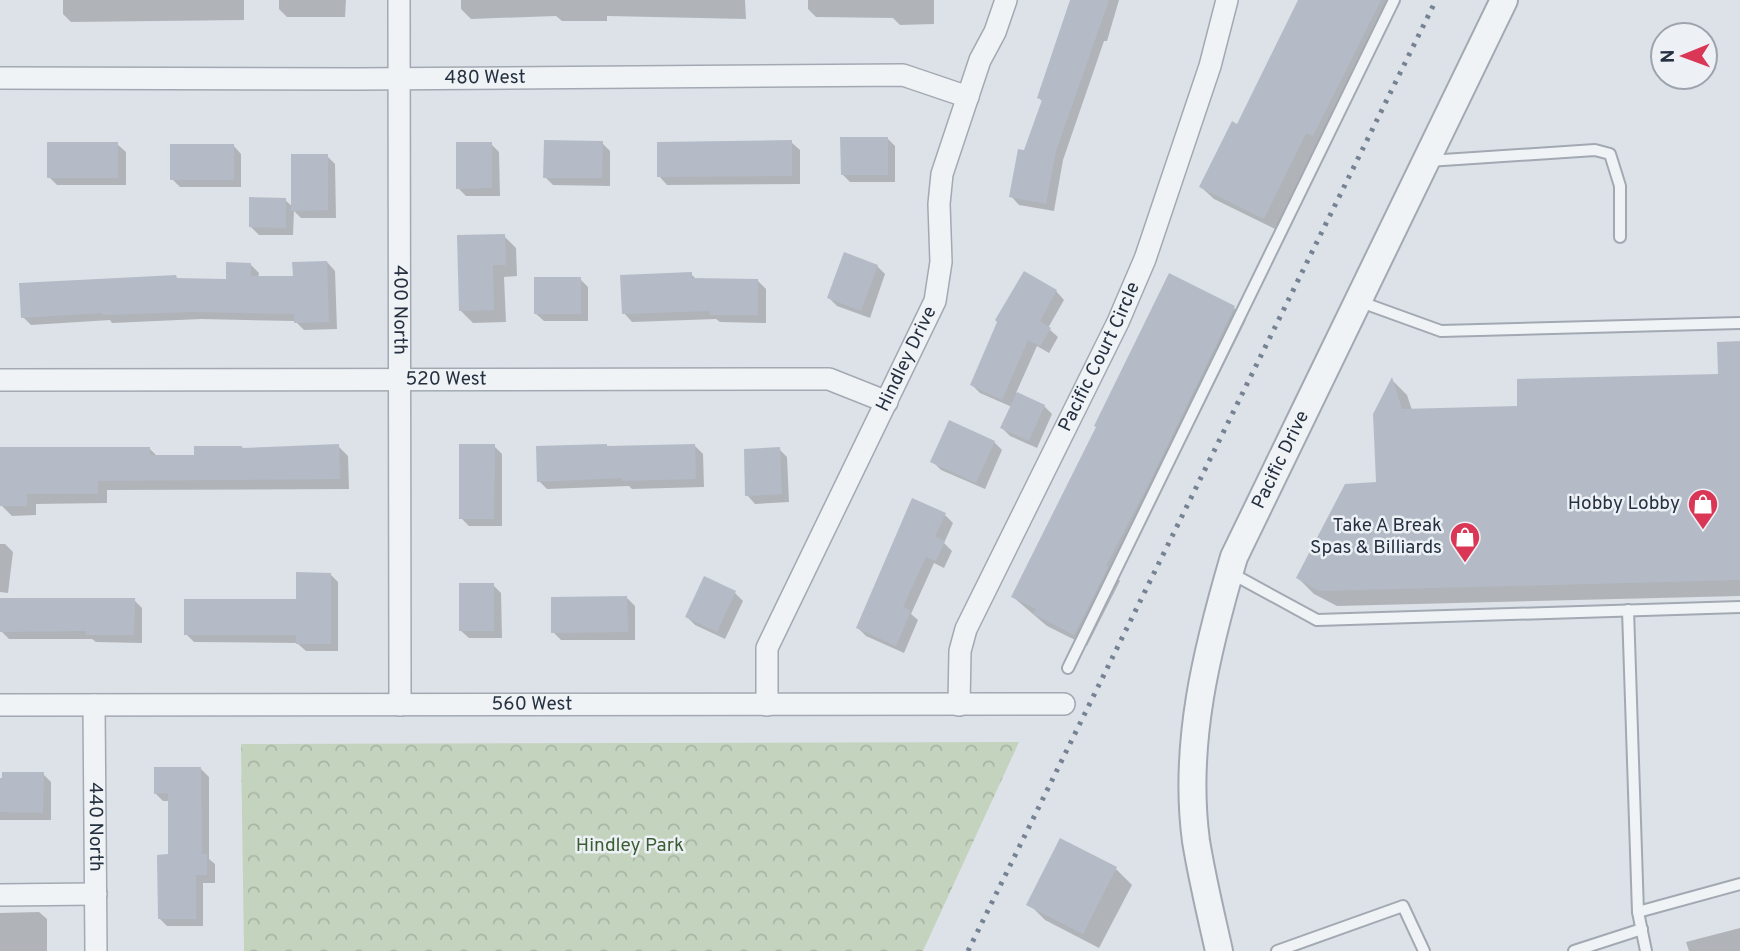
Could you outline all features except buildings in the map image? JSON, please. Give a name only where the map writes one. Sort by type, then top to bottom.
[{"type":"street","name":"400 North","points":[[399,0],[400,705]]},
{"type":"street","name":"Hindley Drive","points":[[767,705],[767,648],[935,301],[941,262],[939,204],[942,174],[980,60],[995,32],[1006,0]]},
{"type":"street","name":"Pacific Court Circle","points":[[959,705],[960,652],[966,629],[1118,322],[1145,259],[1166,204],[1210,66],[1227,0]]},
{"type":"street","name":"Pacific Drive","points":[[1219,951],[1196,841],[1194,726],[1209,646],[1229,572],[1504,0]]},
{"type":"street","name":"480 West","points":[[0,78],[903,75],[968,97]]},
{"type":"street","name":"520 West","points":[[0,380],[829,379],[887,402]]},
{"type":"street","name":"560 West","points":[[0,705],[1064,704]]},
{"type":"street","name":"440 North","points":[[94,705],[96,951]]},
{"type":"street","points":[[0,895],[96,894]]},
{"type":"lane","points":[[1068,668],[1394,0]]},
{"type":"lane","points":[[1426,162],[1595,150],[1610,154],[1619,186],[1620,237]]},
{"type":"lane","points":[[1358,301],[1441,331],[1740,323]]},
{"type":"lane","points":[[1229,572],[1317,620],[1740,607]]},
{"type":"lane","points":[[1628,610],[1638,912],[1646,951]]},
{"type":"lane","points":[[1638,912],[1740,884]]},
{"type":"lane","points":[[1277,951],[1403,906],[1424,951]]},
{"type":"lane","points":[[1574,951],[1642,929]]},
{"type":"green space","name":"Hindley Park","points":[[1019,742],[923,951],[244,951],[241,744]]},
{"type":"railway","points":[[968,951],[1436,0]]},
{"type":"place","name":"Hobby Lobby","points":[[1703,531]]},
{"type":"place","name":"Take A Break Spas & Billiards","points":[[1465,564]]}]
